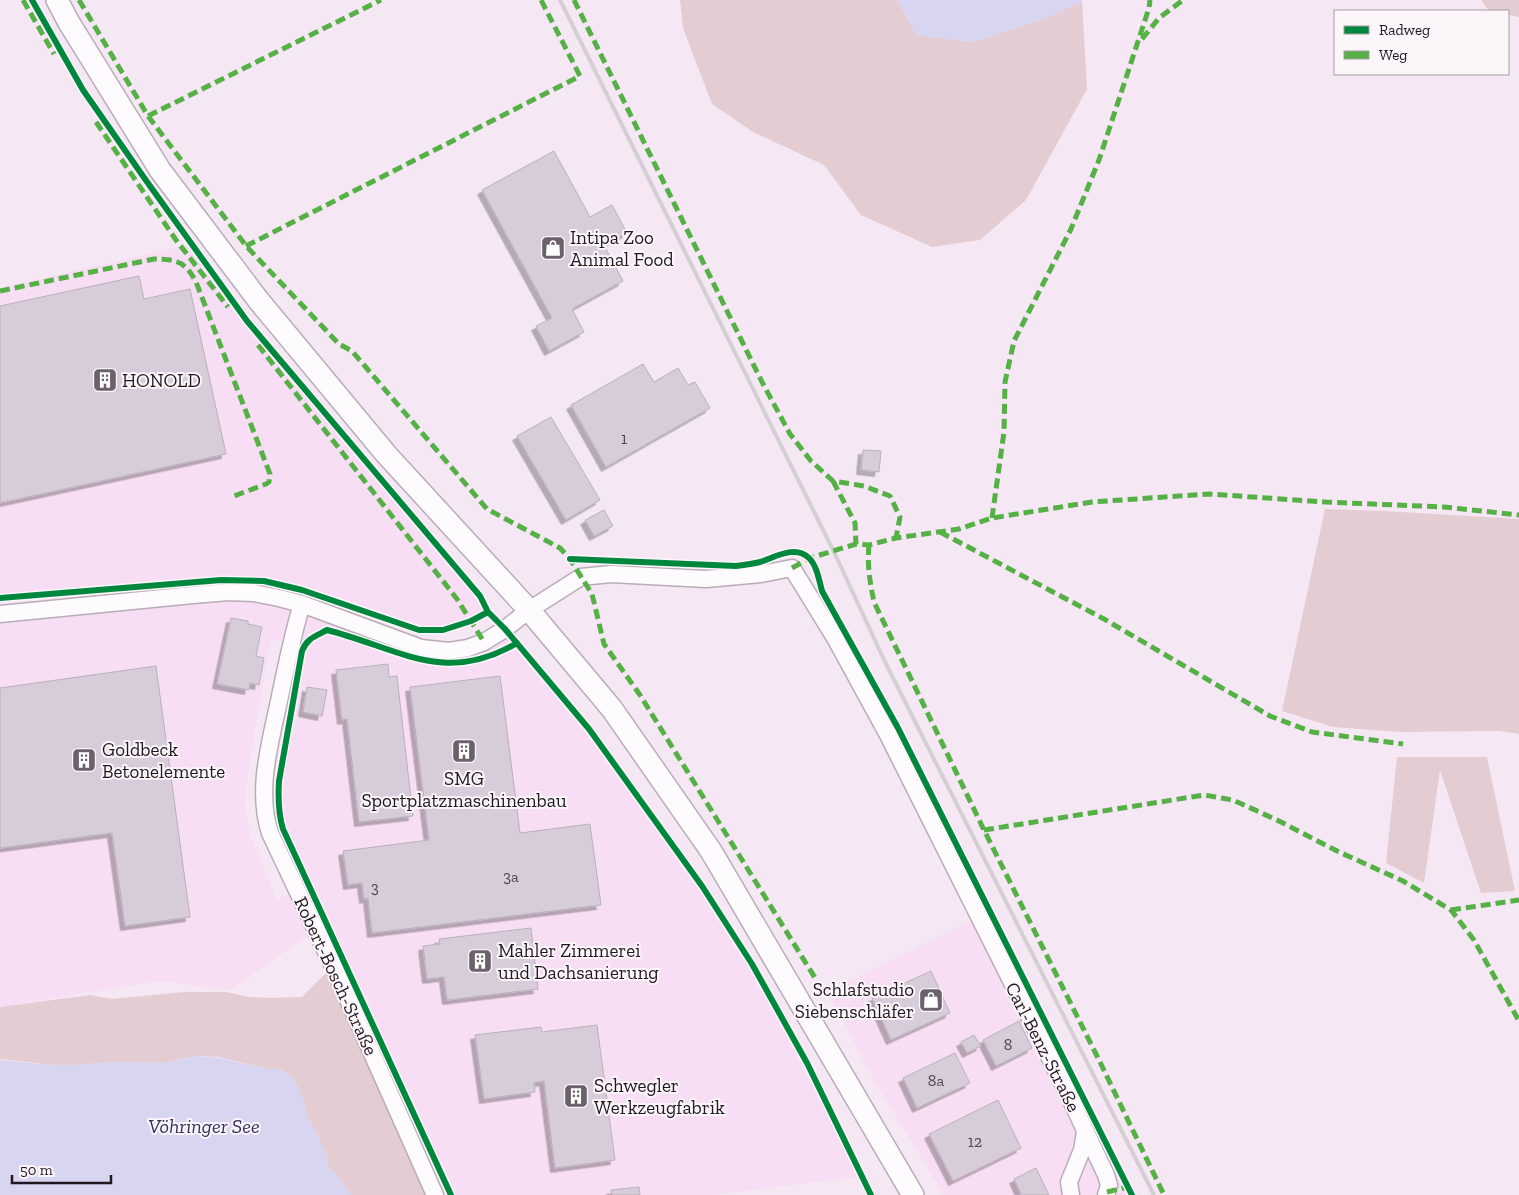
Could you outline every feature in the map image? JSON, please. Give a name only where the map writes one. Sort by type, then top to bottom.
[{"type":"main road","points":[[57,0],[160,170],[259,302],[386,454],[529,610],[612,709],[711,851],[913,1195]]},
{"type":"street","name":"Carl-Benz-Straße","points":[[529,610],[581,577],[611,574],[706,578],[761,574],[792,568],[835,638],[888,735],[1068,1094],[1106,1175],[1109,1186],[1106,1195]]},
{"type":"street","points":[[0,614],[228,592],[254,593],[302,604],[421,648],[449,651],[468,648],[484,642],[505,629],[529,610]]},
{"type":"street","name":"Robert-Bosch-Straße","points":[[302,604],[290,647],[266,765],[265,818],[270,833],[338,977],[435,1195]]},
{"type":"street","name":"Carl-Benz-Straße","points":[[1071,1195],[1069,1182],[1082,1150],[1085,1132]]},
{"type":"shaded area","points":[[680,0],[897,0],[917,35],[974,42],[1046,18],[1082,1],[1087,89],[1026,200],[980,240],[932,247],[861,215],[824,165],[753,132],[712,104],[683,28]]},
{"type":"shaded area","points":[[1481,0],[1519,0],[1519,17],[1509,15],[1509,10],[1488,10]]},
{"type":"shaded area","points":[[189,245],[245,321],[479,595],[485,611],[472,620],[444,628],[420,628],[380,616],[303,588],[265,579],[222,578],[0,597],[0,288]]},
{"type":"shaded area","points":[[1325,509],[1519,519],[1519,734],[1499,731],[1400,732],[1333,727],[1282,711]]},
{"type":"shaded area","points":[[191,597],[302,604],[290,643],[271,640],[250,759],[245,803],[250,835],[277,900],[295,891],[315,931],[230,990],[159,981],[0,1007],[0,614]]},
{"type":"shaded area","points":[[303,605],[421,649],[505,632],[587,731],[701,887],[749,965],[805,1063],[857,1177],[710,1195],[451,1195],[314,896],[279,815],[279,781],[304,646],[292,639]]},
{"type":"shaded area","points":[[1397,757],[1487,757],[1515,891],[1481,893],[1440,770],[1424,883],[1386,863]]},
{"type":"shaded area","points":[[989,912],[1130,1195],[944,1195],[874,1081],[828,992]]},
{"type":"shaded area","points":[[325,974],[337,977],[434,1195],[351,1195],[328,1166],[326,1152],[309,1119],[299,1089],[292,1077],[281,1069],[267,1069],[218,1057],[196,1056],[165,1063],[114,1062],[63,1066],[0,1059],[0,1007],[90,995],[112,999],[184,992],[226,992],[249,997],[302,997]]},
{"type":"water","points":[[897,0],[1082,1],[1046,18],[974,42],[917,35]]},
{"type":"water","name":"Vöhringer See","points":[[197,1056],[219,1058],[267,1069],[281,1069],[292,1077],[299,1089],[309,1119],[326,1152],[328,1166],[351,1195],[0,1195],[0,1060],[63,1066],[114,1062],[165,1063]]},
{"type":"building","points":[[554,151],[590,217],[612,205],[627,233],[604,245],[623,281],[572,309],[584,332],[549,351],[536,326],[552,318],[482,190]]},
{"type":"building","name":"HONOLD","points":[[139,276],[144,299],[190,289],[226,454],[0,503],[0,306]]},
{"type":"building","points":[[643,364],[654,382],[678,368],[688,385],[695,382],[710,408],[606,467],[571,405]]},
{"type":"building","points":[[551,417],[600,500],[566,520],[517,436]]},
{"type":"building","points":[[863,450],[881,451],[879,472],[861,470]]},
{"type":"building","points":[[604,510],[613,526],[594,536],[585,520]]},
{"type":"building","points":[[231,618],[248,621],[248,624],[262,627],[256,656],[264,658],[259,685],[250,683],[249,690],[217,684]]},
{"type":"building","points":[[388,664],[389,677],[397,676],[413,816],[359,822],[347,719],[342,720],[336,670]]},
{"type":"building","name":"Goldbeck Betonelemente","points":[[156,666],[190,917],[125,926],[112,833],[0,848],[0,688]]},
{"type":"building","name":"SMG Sportplatzmaschinenbau","points":[[500,676],[520,833],[590,824],[601,905],[372,933],[368,898],[364,899],[362,883],[348,885],[343,851],[429,840],[410,687]]},
{"type":"building","points":[[307,687],[327,690],[322,716],[303,712]]},
{"type":"building","name":"Mahler Zimmerei und Dachsanierung","points":[[531,928],[538,989],[447,1000],[444,977],[427,979],[423,946],[440,944],[439,939]]},
{"type":"building","points":[[931,971],[950,1013],[891,1040],[872,998]]},
{"type":"building","points":[[1019,1021],[1032,1048],[996,1066],[983,1040]]},
{"type":"building","name":"Schwegler Werkzeugfabrik","points":[[597,1025],[615,1160],[555,1168],[544,1081],[534,1083],[535,1092],[484,1099],[475,1035],[541,1027],[542,1032]]},
{"type":"building","points":[[974,1035],[981,1046],[967,1053],[961,1042]]},
{"type":"building","points":[[955,1053],[970,1083],[917,1108],[903,1078]]},
{"type":"building","points":[[998,1100],[1021,1148],[953,1181],[929,1134]]},
{"type":"building","points":[[1036,1168],[1049,1195],[1018,1195],[1021,1194],[1014,1179]]},
{"type":"building","points":[[639,1187],[640,1195],[612,1195],[611,1190]]},
{"type":"railway","points":[[560,0],[834,552],[886,664],[1154,1195]]},
{"type":"marked path","points":[[23,0],[54,54]]},
{"type":"marked path","points":[[79,0],[148,116],[247,247],[339,344],[352,351],[487,509],[560,548],[570,559],[592,594],[604,644],[640,695],[817,981]]},
{"type":"marked path","points":[[148,116],[381,0]]},
{"type":"marked path","points":[[246,246],[580,76],[541,0]]},
{"type":"marked path","points":[[574,0],[762,382],[790,434],[811,461],[833,481],[864,486],[890,496],[900,517],[896,538]]},
{"type":"marked path","points":[[992,518],[1004,432],[1005,382],[1014,341],[1071,229],[1099,160],[1150,0]]},
{"type":"marked path","points":[[1142,39],[1159,18],[1183,0]]},
{"type":"marked path","points":[[96,122],[176,240],[228,307]]},
{"type":"marked path","points":[[0,291],[154,259],[174,261],[184,265],[196,282],[270,474],[269,482],[266,484],[234,496]]},
{"type":"marked path","points":[[258,345],[457,599],[484,642]]},
{"type":"marked path","points":[[833,481],[855,523],[856,544]]},
{"type":"marked path","points":[[792,568],[810,558],[856,544],[869,545],[896,538],[959,529],[992,518],[1092,502],[1209,494],[1325,502],[1444,507],[1519,515]]},
{"type":"marked path","points":[[940,532],[1104,619],[1270,716],[1312,732],[1403,744]]},
{"type":"marked path","points":[[869,545],[869,574],[874,602],[1164,1195]]},
{"type":"marked path","points":[[984,830],[1204,795],[1233,800],[1403,881],[1451,910],[1474,940],[1519,1021]]},
{"type":"marked path","points":[[1451,910],[1519,900]]},
{"type":"marked path","points":[[1107,1192],[1128,1187]]},
{"type":"cycle path","points":[[32,0],[83,90],[247,321],[480,596],[488,612],[505,629],[589,729],[702,886],[752,964],[807,1063],[871,1195]]},
{"type":"cycle path","points":[[570,559],[736,566],[760,562],[784,553],[797,552],[812,561],[822,591],[898,728],[1132,1195]]},
{"type":"cycle path","points":[[0,598],[221,580],[264,581],[302,590],[419,630],[443,630],[471,621],[488,612]]},
{"type":"cycle path","points":[[451,1195],[283,829],[280,817],[279,781],[302,651],[309,640],[327,630],[399,653],[444,663],[467,662],[491,656],[517,643]]},
{"type":"place","name":"Intipa Zoo Animal Food","points":[[553,248]]},
{"type":"place","name":"HONOLD","points":[[105,380]]},
{"type":"place","name":"SMG Sportplatzmaschinenbau","points":[[464,751]]},
{"type":"place","name":"Goldbeck Betonelemente","points":[[84,760]]},
{"type":"place","name":"Mahler Zimmerei und Dachsanierung","points":[[480,961]]},
{"type":"place","name":"Schlafstudio Siebenschläfer","points":[[931,1000]]},
{"type":"place","name":"Schwegler Werkzeugfabrik","points":[[576,1096]]}]
